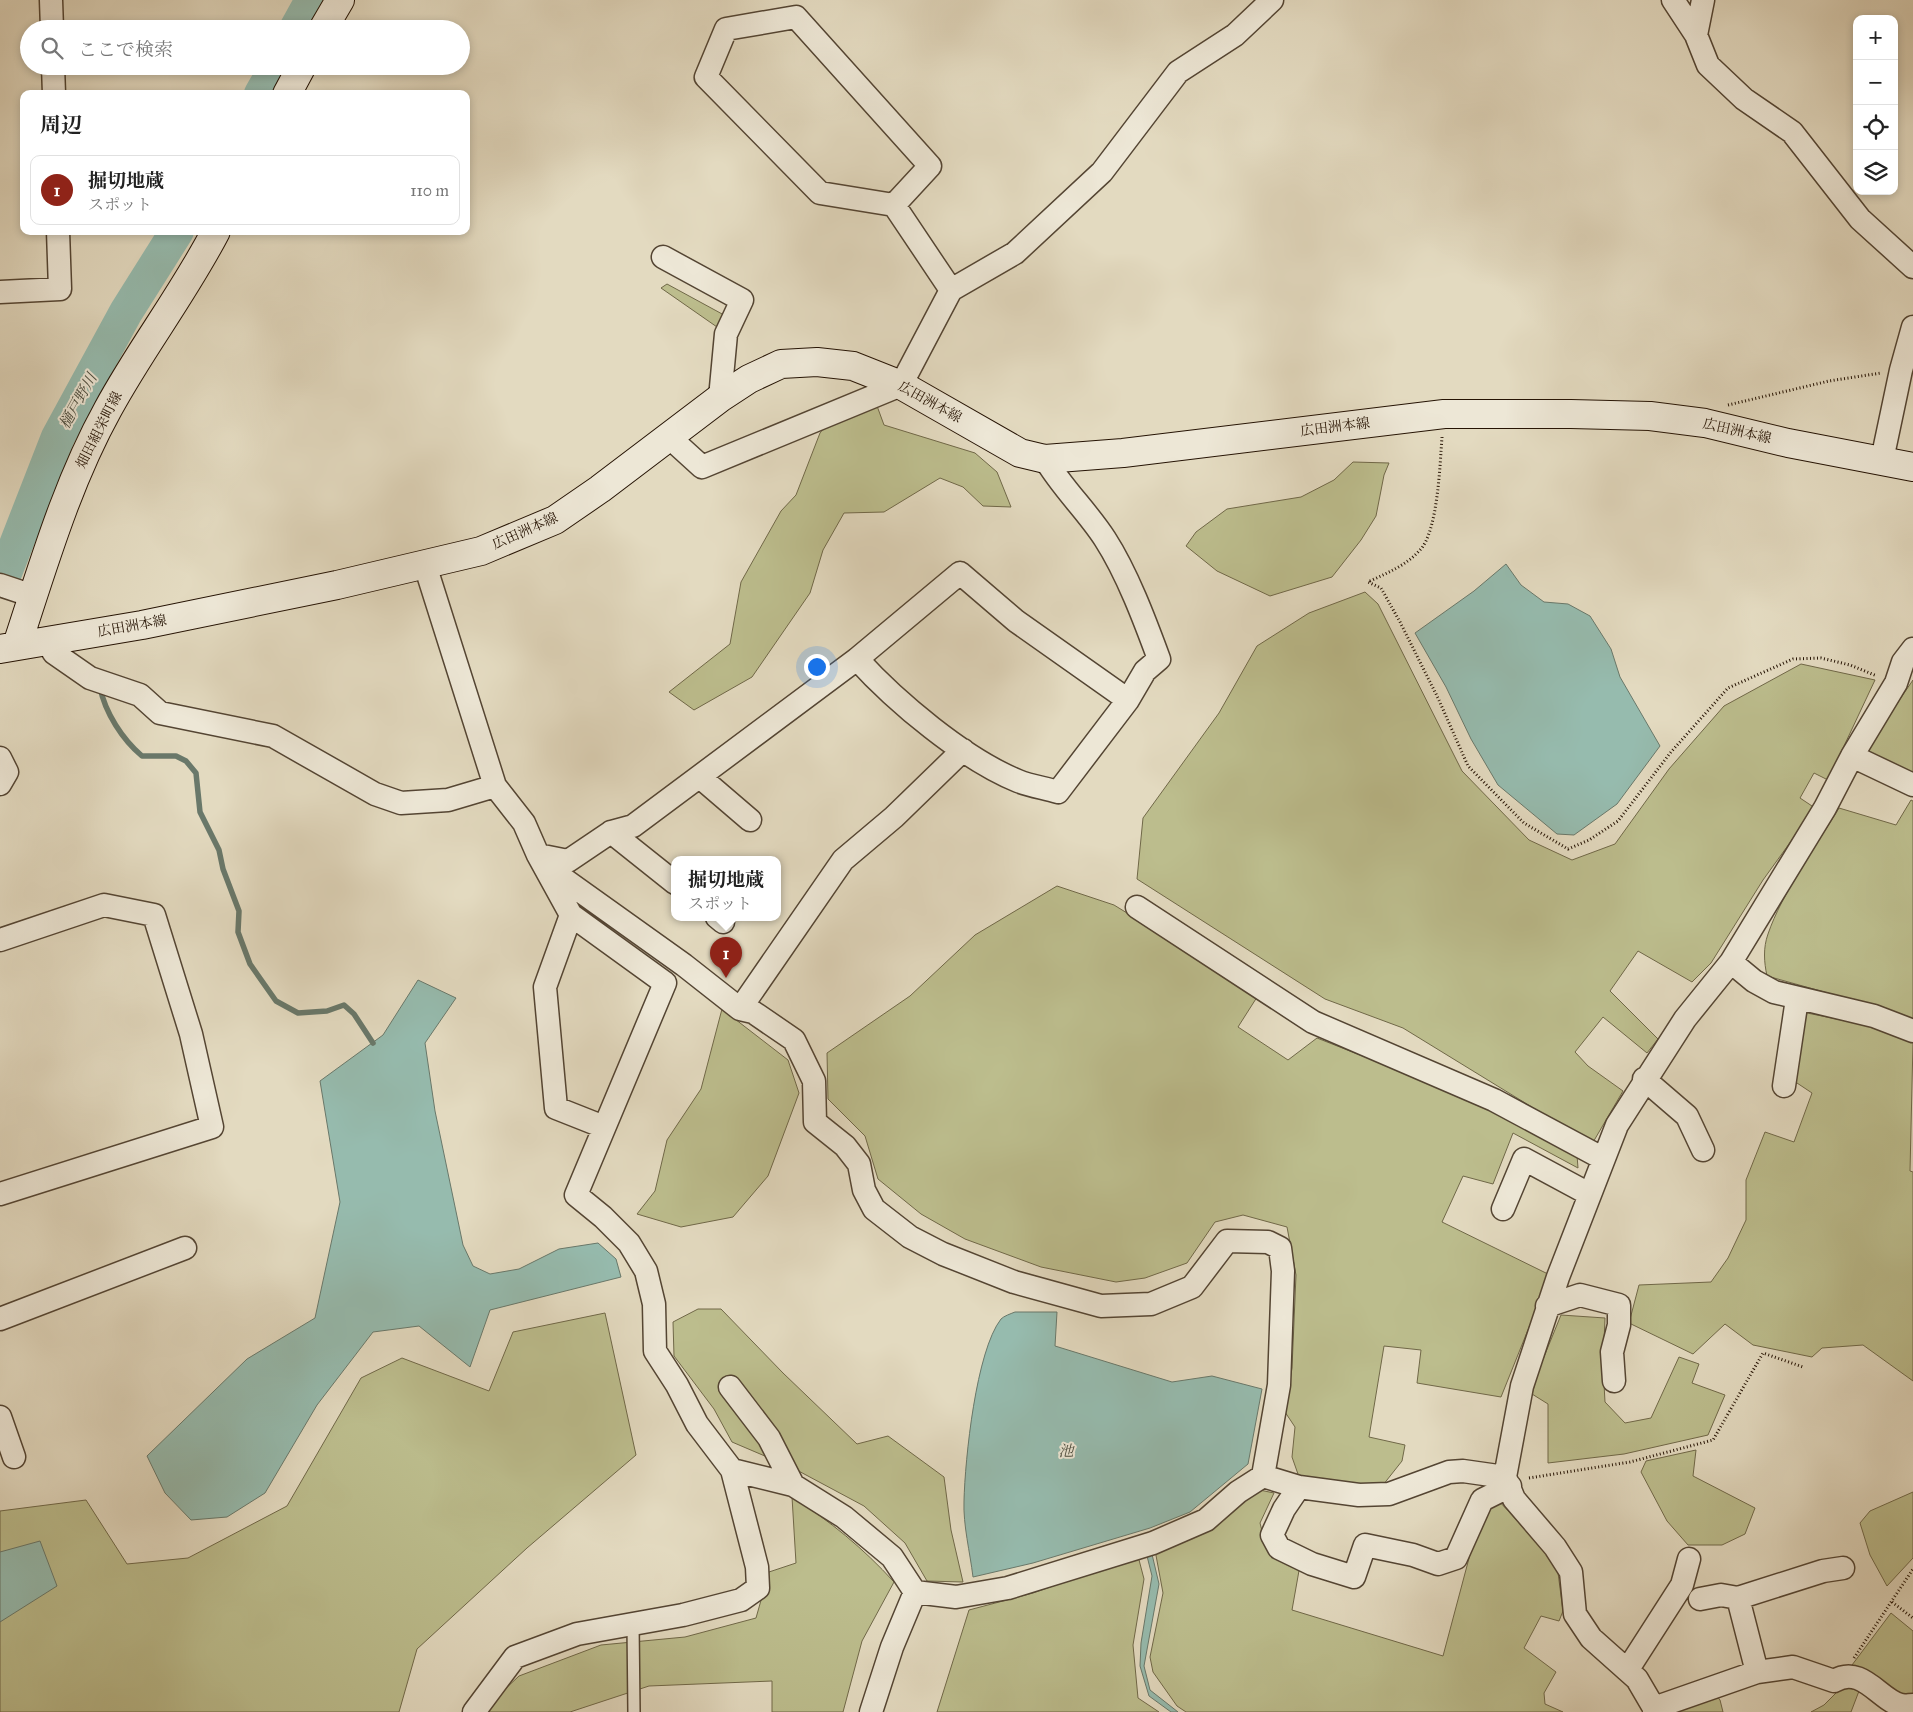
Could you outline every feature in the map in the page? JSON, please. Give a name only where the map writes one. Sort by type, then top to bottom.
[{"type":"main road","points":[[329,20],[340,0]]},
{"type":"main road","points":[[289,90],[297,75]]},
{"type":"main road","name":"畑田組栄町線","points":[[8,647],[90,444],[108,408],[214,235]]},
{"type":"main road","name":"広田洲本線","points":[[8,647],[142,625],[425,565],[481,551],[555,520],[600,490],[720,398],[749,379],[782,364],[817,362],[853,366],[901,385],[1020,452],[1045,459],[1123,453],[1444,414],[1650,416],[1705,423],[1788,443],[1913,467]]},
{"type":"street","points":[[51,0],[52,20]]},
{"type":"street","points":[[669,437],[702,467],[901,385],[950,290],[1015,253],[1102,172],[1178,72],[1235,35],[1272,0]]},
{"type":"street","points":[[1673,0],[1696,35],[1708,65],[1744,99],[1792,132],[1860,219],[1913,267]]},
{"type":"street","points":[[1696,35],[1704,0]]},
{"type":"street","points":[[894,205],[930,166],[796,17],[726,29],[706,77],[820,193],[894,205],[950,290]]},
{"type":"street","points":[[53,75],[54,90]]},
{"type":"street","points":[[0,292],[60,288],[58,235]]},
{"type":"street","points":[[663,257],[742,300],[726,334],[720,398]]},
{"type":"street","points":[[1882,460],[1900,370],[1913,327]]},
{"type":"street","points":[[858,659],[882,686],[963,750],[1018,781],[1058,792],[1128,700],[1145,671],[1158,659],[1144,619],[1106,539],[1054,474],[1045,459]]},
{"type":"street","points":[[425,565],[495,786],[524,823],[538,855],[571,915],[665,983],[576,1196],[603,1217],[629,1243],[646,1271],[654,1304],[655,1351],[677,1385],[698,1424],[732,1470],[757,1567],[758,1588],[741,1600],[683,1615],[577,1634],[515,1656],[474,1712]]},
{"type":"street","points":[[538,855],[568,861],[612,832],[633,826],[858,659],[960,572],[1016,621],[1128,700]]},
{"type":"street","points":[[0,585],[29,594]]},
{"type":"street","points":[[46,640],[54,653],[90,678],[140,695],[160,713],[273,736],[375,794],[400,803],[448,800],[495,786]]},
{"type":"street","points":[[1913,649],[1903,662],[1896,683],[1852,756],[1825,808],[1731,962],[1685,1019],[1644,1079],[1617,1126],[1602,1158],[1548,1306],[1522,1386],[1513,1481],[1514,1499],[1555,1547],[1571,1572],[1575,1614],[1592,1638],[1637,1679],[1654,1710],[1757,1672],[1793,1667],[1834,1681],[1841,1677],[1864,1680],[1900,1705],[1913,1705]]},
{"type":"street","points":[[740,1009],[843,860],[894,817],[963,750]]},
{"type":"street","points":[[1852,756],[1913,785]]},
{"type":"street","points":[[0,758],[7,772],[0,784]]},
{"type":"street","points":[[700,778],[750,820]]},
{"type":"street","points":[[612,832],[671,880]]},
{"type":"street","points":[[538,855],[558,875],[684,965],[740,1009],[753,1012],[794,1040],[814,1081],[815,1122],[845,1146],[859,1164],[864,1190],[874,1210],[910,1237],[944,1254],[1014,1282],[1101,1306],[1151,1304],[1192,1287],[1227,1241],[1268,1242],[1280,1248],[1283,1271],[1279,1385],[1263,1476],[1238,1492],[1206,1520],[1153,1543],[1008,1588],[956,1597],[915,1592],[892,1557],[844,1517],[793,1485],[732,1470]]},
{"type":"street","points":[[0,940],[104,906],[154,915],[191,1034],[212,1127],[0,1194]]},
{"type":"street","points":[[1137,907],[1313,1022],[1494,1100],[1602,1158]]},
{"type":"street","points":[[571,915],[545,987],[556,1108],[604,1127]]},
{"type":"street","points":[[1731,962],[1754,981],[1774,992],[1797,999],[1827,1003],[1903,1025],[1913,1031]]},
{"type":"street","points":[[1784,1086],[1797,999]]},
{"type":"street","points":[[1644,1079],[1687,1116],[1703,1150]]},
{"type":"street","points":[[1503,1209],[1524,1159],[1589,1194]]},
{"type":"street","points":[[0,1319],[185,1248]]},
{"type":"street","points":[[1548,1306],[1580,1295],[1619,1305],[1619,1325],[1612,1352],[1614,1381]]},
{"type":"street","points":[[730,1387],[769,1438],[793,1485]]},
{"type":"street","points":[[0,1416],[14,1457]]},
{"type":"street","points":[[1263,1476],[1299,1487],[1359,1495],[1389,1494],[1449,1472],[1464,1471],[1513,1481]]},
{"type":"street","points":[[1299,1487],[1284,1509],[1272,1535],[1280,1548],[1312,1564],[1354,1577],[1365,1545],[1413,1555],[1438,1564],[1456,1558],[1482,1500],[1513,1481]]},
{"type":"street","points":[[1628,1669],[1682,1585],[1689,1558]]},
{"type":"street","points":[[1700,1599],[1721,1595],[1738,1598],[1823,1571],[1842,1568]]},
{"type":"street","points":[[871,1712],[892,1647],[915,1592]]},
{"type":"street","points":[[1738,1598],[1757,1672]]},
{"type":"lane","points":[[633,1624],[634,1712]]},
{"type":"path","points":[[1705,423],[1718,407],[1829,380],[1900,370]]},
{"type":"path","points":[[1444,414],[1435,512],[1422,548],[1404,564],[1368,582],[1380,588],[1400,622],[1438,698],[1468,766],[1524,823],[1568,849],[1589,840],[1618,821],[1671,752],[1728,688],[1793,659],[1821,658],[1850,665],[1896,683]]},
{"type":"path","points":[[1513,1481],[1630,1462],[1713,1440],[1763,1353],[1803,1367]]},
{"type":"path","points":[[1841,1677],[1913,1569]]},
{"type":"path","points":[[1892,1602],[1913,1618]]},
{"type":"green space","points":[[667,284],[724,315],[717,327],[661,288]]},
{"type":"green space","points":[[873,395],[884,425],[975,453],[997,472],[1011,507],[983,506],[963,487],[940,478],[884,512],[844,513],[823,550],[810,593],[752,677],[694,710],[669,692],[730,644],[741,582],[781,511],[796,495],[820,433],[845,400]]},
{"type":"green space","points":[[1353,462],[1389,463],[1384,475],[1376,516],[1361,540],[1332,577],[1270,596],[1217,571],[1186,546],[1196,532],[1227,509],[1301,497],[1334,480]]},
{"type":"green space","points":[[1365,592],[1378,604],[1462,771],[1529,840],[1572,860],[1615,844],[1669,769],[1724,706],[1801,664],[1875,680],[1828,780],[1814,773],[1800,798],[1815,808],[1763,880],[1711,963],[1692,982],[1638,951],[1610,991],[1658,1039],[1647,1053],[1603,1017],[1575,1052],[1588,1066],[1623,1091],[1592,1144],[1403,1028],[1325,999],[1137,879],[1143,818],[1219,713],[1257,646],[1309,613]]},
{"type":"green space","points":[[1913,680],[1913,773],[1865,750]]},
{"type":"green space","points":[[1911,800],[1913,801],[1913,1022],[1892,1011],[1767,976],[1765,944],[1774,918],[1791,886],[1839,808],[1896,825]]},
{"type":"green space","points":[[1057,886],[1114,905],[1259,994],[1238,1027],[1288,1060],[1317,1038],[1497,1109],[1577,1155],[1578,1168],[1513,1133],[1493,1184],[1463,1176],[1442,1222],[1550,1275],[1501,1397],[1417,1383],[1421,1350],[1384,1346],[1369,1437],[1405,1445],[1402,1461],[1383,1485],[1330,1484],[1299,1477],[1292,1457],[1295,1427],[1285,1412],[1292,1368],[1296,1275],[1287,1227],[1243,1215],[1215,1222],[1187,1263],[1145,1278],[1116,1282],[1041,1267],[965,1239],[921,1214],[878,1179],[865,1136],[828,1099],[827,1053],[910,996],[975,935]]},
{"type":"green space","points":[[722,1009],[788,1060],[799,1093],[768,1176],[733,1217],[681,1227],[637,1214],[655,1191],[667,1140],[701,1089]]},
{"type":"green space","points":[[1807,1013],[1886,1029],[1913,1042],[1910,1171],[1913,1172],[1913,1381],[1863,1345],[1822,1348],[1812,1357],[1753,1345],[1725,1324],[1693,1354],[1629,1323],[1639,1285],[1711,1282],[1728,1258],[1746,1220],[1746,1180],[1765,1132],[1794,1142],[1812,1093],[1791,1079]]},
{"type":"green space","points":[[698,1309],[721,1309],[783,1373],[857,1444],[888,1436],[944,1477],[951,1530],[963,1582],[927,1581],[905,1543],[864,1506],[793,1468],[732,1442],[714,1409],[674,1356],[673,1322]]},
{"type":"green space","points":[[605,1313],[636,1455],[527,1548],[417,1649],[399,1712],[0,1712],[0,1511],[86,1500],[127,1564],[188,1558],[287,1506],[361,1378],[402,1358],[489,1391],[513,1332]]},
{"type":"green space","points":[[1561,1315],[1605,1318],[1603,1366],[1605,1402],[1625,1423],[1651,1418],[1679,1357],[1699,1364],[1692,1383],[1725,1395],[1708,1435],[1624,1454],[1548,1463],[1548,1404],[1532,1394],[1539,1369]]},
{"type":"green space","points":[[1696,1450],[1693,1476],[1755,1508],[1745,1534],[1722,1545],[1688,1545],[1667,1521],[1641,1472],[1646,1461]]},
{"type":"green space","points":[[1255,1489],[1274,1493],[1260,1523],[1266,1547],[1300,1565],[1292,1610],[1443,1656],[1472,1547],[1484,1516],[1499,1501],[1557,1565],[1563,1611],[1559,1621],[1541,1616],[1524,1648],[1556,1672],[1544,1693],[1545,1704],[1563,1712],[1186,1712],[1177,1706],[1153,1672],[1150,1657],[1163,1593],[1155,1550]]},
{"type":"green space","points":[[1913,1492],[1913,1558],[1887,1586],[1870,1555],[1860,1523],[1870,1511]]},
{"type":"green space","points":[[792,1497],[846,1536],[894,1582],[862,1641],[843,1712],[772,1712],[772,1681],[649,1686],[570,1712],[483,1712],[519,1676],[601,1645],[685,1637],[756,1618],[769,1572],[796,1563]]},
{"type":"green space","points":[[1138,1556],[1144,1579],[1133,1645],[1138,1698],[1159,1712],[937,1712],[969,1610],[1033,1593]]},
{"type":"green space","points":[[1891,1613],[1913,1631],[1913,1695],[1899,1697],[1849,1669]]},
{"type":"green space","points":[[1843,1686],[1859,1691],[1851,1712],[1811,1712],[1824,1705]]},
{"type":"green space","points":[[1716,1695],[1720,1700],[1723,1712],[1663,1712]]},
{"type":"water","points":[[1506,564],[1521,585],[1544,602],[1568,604],[1590,616],[1611,649],[1620,677],[1660,746],[1617,804],[1574,835],[1557,834],[1498,785],[1471,739],[1446,687],[1415,633],[1474,591]]},
{"type":"water","points":[[418,980],[456,998],[425,1043],[435,1111],[463,1245],[473,1266],[490,1274],[519,1269],[559,1249],[598,1243],[616,1259],[621,1277],[490,1310],[470,1367],[419,1326],[373,1332],[317,1405],[265,1493],[227,1517],[191,1520],[165,1493],[147,1456],[247,1359],[315,1318],[340,1202],[320,1081],[383,1035]]},
{"type":"water","name":"池","points":[[1015,1312],[1057,1312],[1055,1346],[1172,1382],[1212,1376],[1262,1389],[1248,1464],[1190,1512],[1150,1528],[1033,1563],[973,1577],[964,1501],[974,1406],[985,1355],[992,1334],[1001,1319]]},
{"type":"water","points":[[40,1541],[57,1586],[0,1622],[0,1552]]},
{"type":"water","points":[[1151,1550],[1159,1584],[1144,1666],[1150,1690],[1178,1712],[1171,1712],[1149,1696],[1140,1666],[1141,1643],[1152,1576],[1146,1552]]},
{"type":"waterway","name":"樋戸野川","points":[[301,20],[312,0]]},
{"type":"waterway","name":"樋戸野川","points":[[263,90],[272,75]]},
{"type":"waterway","name":"樋戸野川","points":[[0,581],[3,578],[58,437],[126,312],[174,235]]},
{"type":"waterway","points":[[100,687],[110,716],[135,750],[142,756],[176,756],[186,761],[196,773],[200,812],[219,850],[223,869],[239,911],[238,932],[250,964],[276,1001],[298,1013],[327,1011],[344,1005],[354,1014],[373,1043]]},
{"type":"place","name":"掘切地蔵","points":[[726,978]]}]
